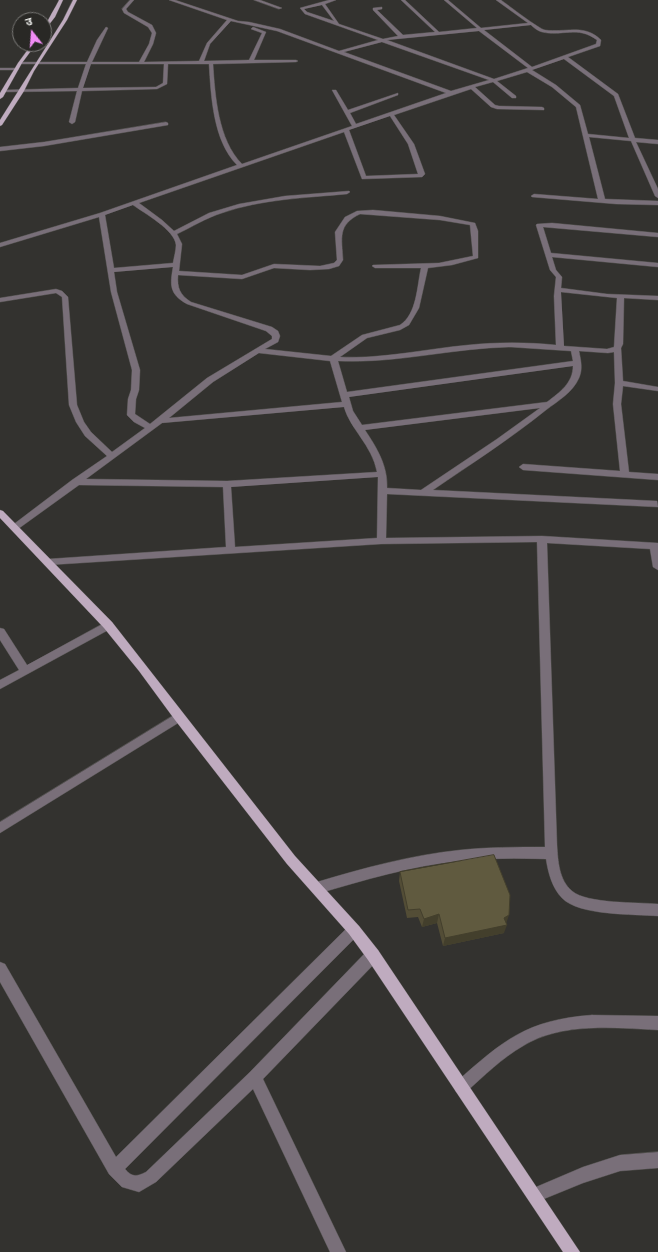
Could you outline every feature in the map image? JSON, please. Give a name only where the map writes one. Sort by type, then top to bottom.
[{"type":"main road","points":[[52,18],[61,0]]},
{"type":"main road","points":[[0,124],[65,20],[75,0]]},
{"type":"main road","points":[[0,97],[28,52]]},
{"type":"main road","points":[[0,513],[108,625],[292,860],[354,930],[373,955],[572,1252]]},
{"type":"street","points":[[132,0],[124,9],[126,13],[150,26],[154,33],[151,44],[141,63]]},
{"type":"street","points":[[171,0],[229,21],[263,31],[251,62]]},
{"type":"street","points":[[177,2],[183,0]]},
{"type":"street","points":[[256,0],[280,8]]},
{"type":"street","points":[[333,0],[301,9],[306,13],[339,26],[493,80],[514,97]]},
{"type":"street","points":[[402,0],[439,34]]},
{"type":"street","points":[[446,0],[480,30],[578,106],[602,201]]},
{"type":"street","points":[[0,245],[102,214],[451,93],[530,69],[598,45],[599,40],[590,33],[578,31],[542,31],[498,0]]},
{"type":"street","points":[[298,3],[307,7]]},
{"type":"street","points":[[323,3],[339,26]]},
{"type":"street","points":[[381,8],[374,9],[402,37]]},
{"type":"street","points":[[238,16],[246,18],[249,23]]},
{"type":"street","points":[[201,62],[208,44],[217,32],[229,21],[249,23],[278,30],[451,93]]},
{"type":"street","points":[[340,52],[402,37],[532,24]]},
{"type":"street","points":[[72,122],[79,90],[87,64],[106,28]]},
{"type":"street","points":[[564,57],[616,95],[633,140],[658,196]]},
{"type":"street","points":[[20,63],[87,64],[296,61]]},
{"type":"street","points":[[211,62],[213,96],[225,145],[231,156],[240,165]]},
{"type":"street","points":[[4,91],[149,88],[162,86],[165,84],[166,63]]},
{"type":"street","points":[[0,69],[17,69]]},
{"type":"street","points":[[472,87],[493,106],[499,108],[542,109]]},
{"type":"street","points":[[334,91],[355,126]]},
{"type":"street","points":[[347,112],[396,94]]},
{"type":"street","points":[[346,129],[364,178],[420,176],[422,174],[411,144],[391,114]]},
{"type":"street","points":[[0,149],[44,144],[166,124]]},
{"type":"street","points":[[585,135],[658,142]]},
{"type":"street","points":[[174,233],[222,211],[242,205],[274,199],[347,192]]},
{"type":"street","points":[[534,196],[658,203]]},
{"type":"street","points":[[15,527],[75,482],[152,428],[210,380],[275,340],[275,333],[189,303],[181,298],[175,291],[179,244],[174,233],[134,203]]},
{"type":"street","points":[[110,270],[176,269],[242,277],[250,276],[267,267],[274,266],[322,268],[336,266],[340,260],[338,232],[347,218],[359,212],[440,218],[473,224],[475,231],[476,258],[454,263],[425,266],[375,266]]},
{"type":"street","points":[[102,214],[114,292],[136,370],[136,390],[132,399],[131,415],[136,420],[152,428]]},
{"type":"street","points":[[560,347],[557,296],[559,290],[559,277],[553,270],[539,225],[658,235]]},
{"type":"street","points":[[548,254],[658,265]]},
{"type":"street","points":[[333,358],[370,334],[405,326],[410,322],[414,313],[425,266]]},
{"type":"street","points":[[559,290],[608,296],[658,298]]},
{"type":"street","points":[[0,300],[56,291],[60,292],[65,297],[73,405],[78,419],[93,442],[112,456]]},
{"type":"street","points":[[621,296],[619,344],[617,348],[619,383],[617,404],[625,475]]},
{"type":"street","points":[[258,351],[360,360],[495,345],[536,345],[608,351],[617,348]]},
{"type":"street","points":[[423,493],[501,440],[563,393],[574,380],[577,372],[578,363],[574,348]]},
{"type":"street","points":[[333,358],[346,404],[359,428],[372,447],[382,474],[382,541]]},
{"type":"street","points":[[344,395],[578,363]]},
{"type":"street","points":[[619,383],[658,389]]},
{"type":"street","points":[[160,421],[346,404]]},
{"type":"street","points":[[359,428],[549,404]]},
{"type":"street","points":[[523,467],[658,477]]},
{"type":"street","points":[[75,482],[227,484],[382,474]]},
{"type":"street","points":[[227,484],[231,550]]},
{"type":"street","points":[[383,491],[657,504]]},
{"type":"street","points":[[48,562],[382,541],[542,539],[656,545],[658,567]]},
{"type":"street","points":[[542,539],[551,852],[554,872],[558,883],[568,896],[573,899],[593,905],[658,910]]},
{"type":"street","points":[[0,685],[108,625]]},
{"type":"street","points":[[0,632],[25,671]]},
{"type":"street","points":[[0,828],[179,717]]},
{"type":"street","points":[[317,888],[377,870],[452,857],[481,854],[551,852]]},
{"type":"street","points":[[114,1169],[354,930]]},
{"type":"street","points":[[0,969],[114,1169],[127,1182],[139,1184],[151,1177],[255,1077],[373,955]]},
{"type":"street","points":[[461,1087],[499,1054],[528,1035],[553,1026],[592,1022],[658,1023]]},
{"type":"street","points":[[255,1077],[338,1252]]},
{"type":"street","points":[[534,1195],[582,1175],[620,1163],[658,1160]]},
{"type":"building","points":[[494,855],[510,895],[509,915],[504,918],[507,925],[445,938],[439,914],[424,919],[420,909],[408,910],[400,872]]}]
